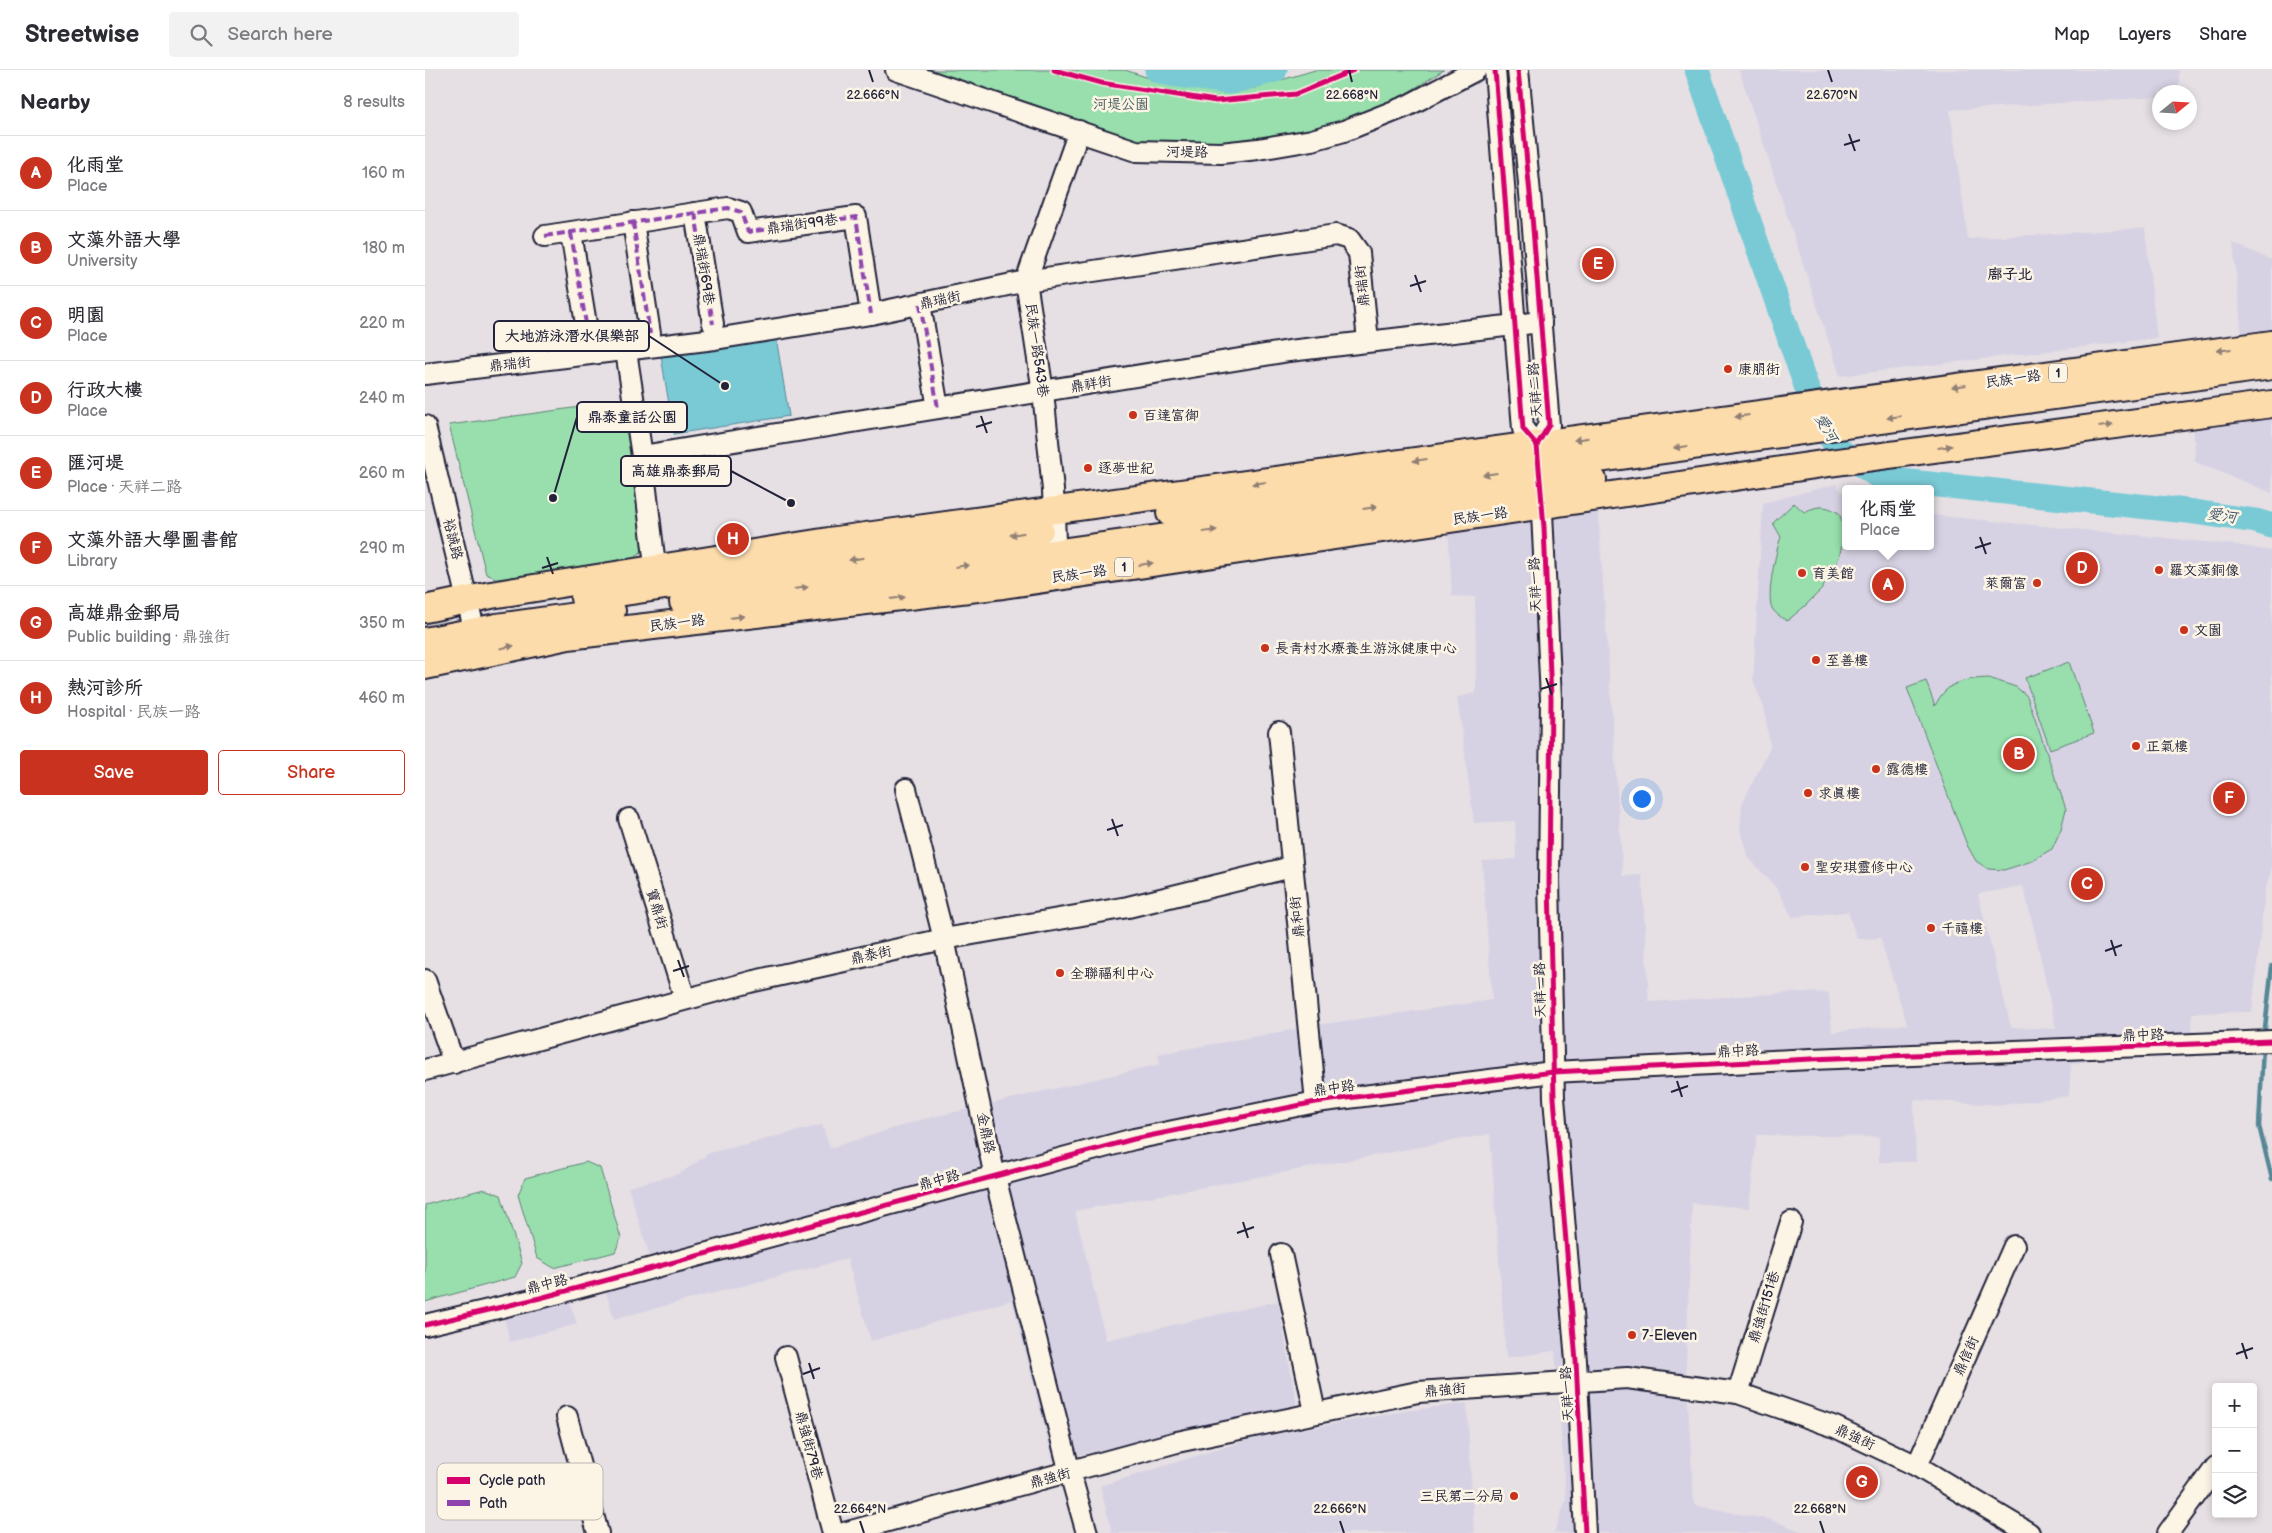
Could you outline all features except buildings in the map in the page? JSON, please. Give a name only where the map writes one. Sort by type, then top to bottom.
[{"type":"main road","name":"民族一路","points":[[1853,431],[2265,361]]},
{"type":"main road","name":"1","points":[[1796,433],[2272,404]]},
{"type":"main road","name":"1","points":[[1796,433],[1853,431]]},
{"type":"main road","name":"民族一路","points":[[425,641],[474,624],[657,579],[1055,542],[1539,476],[1796,433]]},
{"type":"main road","name":"民族一路","points":[[425,625],[474,624],[564,616],[835,584],[1055,542],[1539,476],[1796,433]]},
{"type":"main road","name":"民族一路","points":[[425,609],[474,624]]},
{"type":"main road","name":"民族一路","points":[[425,666],[474,624]]},
{"type":"street","name":"河堤路","points":[[895,70],[1136,151],[1221,152],[1259,149],[1312,140],[1370,122],[1407,106],[1476,70]]},
{"type":"street","name":"天祥二路","points":[[1495,70],[1517,325],[1523,429],[1539,476]]},
{"type":"street","name":"天祥二路","points":[[1518,70],[1549,425],[1539,476]]},
{"type":"street","name":"民族一路543巷","points":[[1055,542],[1043,392],[1027,281],[1079,131]]},
{"type":"street","name":"鼎瑞街99巷","points":[[545,236],[728,208],[741,212],[747,232],[856,217],[871,314]]},
{"type":"street","name":"鼎瑞街69巷","points":[[695,213],[713,324]]},
{"type":"street","points":[[633,222],[650,334]]},
{"type":"street","points":[[571,233],[589,342]]},
{"type":"street","name":"鼎瑞街","points":[[425,374],[715,339],[871,314],[1027,281],[1336,235],[1349,239],[1359,253],[1368,341]]},
{"type":"street","points":[[921,304],[938,408]]},
{"type":"street","name":"鼎祥街","points":[[642,456],[1289,351],[1541,322]]},
{"type":"street","points":[[626,351],[642,456],[657,579]]},
{"type":"street","name":"裕誠路","points":[[425,426],[474,624]]},
{"type":"street","name":"天祥一路","points":[[1539,476],[1551,699],[1549,873],[1553,1072],[1577,1381],[1585,1533]]},
{"type":"street","name":"鼎和街","points":[[1279,732],[1316,1102]]},
{"type":"street","name":"金鼎路","points":[[906,789],[944,939],[995,1177],[1087,1533]]},
{"type":"street","name":"寶鼎街","points":[[629,819],[685,999]]},
{"type":"street","name":"鼎泰街","points":[[425,1070],[754,981],[944,939],[1128,907],[1292,867]]},
{"type":"street","points":[[425,980],[454,1063]]},
{"type":"street","name":"鼎中路","points":[[425,1324],[549,1296],[1134,1138],[1316,1102],[1553,1072],[1811,1059],[2272,1041]]},
{"type":"street","name":"鼎強街151巷","points":[[1738,1393],[1791,1222]]},
{"type":"street","name":"鼎信街","points":[[1917,1466],[2014,1246]]},
{"type":"street","points":[[1281,1254],[1315,1412]]},
{"type":"street","name":"鼎強街79巷","points":[[786,1357],[833,1533]]},
{"type":"street","name":"鼎強街","points":[[844,1533],[1070,1473],[1177,1442],[1315,1412],[1418,1392],[1627,1378],[1738,1393],[1835,1427],[1917,1466],[2029,1533]]},
{"type":"street","points":[[567,1417],[579,1463]]},
{"type":"street","points":[[2168,1533],[2212,1472]]},
{"type":"street","points":[[595,1520],[598,1533]]},
{"type":"shaded area","points":[[1739,70],[2179,70],[2179,85],[2152,85],[2152,97],[1950,110],[1968,239],[2145,228],[2157,338],[1840,376]]},
{"type":"shaded area","points":[[2233,243],[2272,260],[2272,335],[2242,339]]},
{"type":"shaded area","points":[[2272,411],[2272,493],[2195,462],[2193,421]]},
{"type":"shaded area","points":[[1836,484],[1842,492],[1842,550],[1934,550],[1934,515],[2237,545],[2272,551],[2272,867],[2265,891],[2252,1012],[2192,1013],[2193,1057],[2174,1055],[2099,1059],[2071,1064],[2069,1096],[2002,1105],[1914,1100],[1916,1162],[1879,1162],[1879,1137],[1757,1135],[1749,1208],[1692,1203],[1686,1368],[1694,1505],[1771,1520],[1806,1533],[1554,1533],[1566,1500],[1555,1351],[1506,1358],[1490,1134],[1075,1211],[1106,1340],[1278,1301],[1297,1406],[1053,1461],[1012,1300],[871,1341],[847,1259],[614,1319],[605,1289],[568,1297],[577,1324],[510,1342],[499,1299],[650,1257],[628,1187],[681,1173],[709,1153],[822,1125],[830,1148],[920,1120],[1160,1064],[1158,1054],[1323,1024],[1492,1000],[1482,861],[1516,859],[1515,821],[1474,823],[1457,697],[1476,693],[1475,597],[1452,596],[1448,527],[1598,508],[1623,876],[1642,875],[1649,1002],[1802,992],[1829,993],[1832,1032],[1907,1024],[1880,938],[1857,939],[1848,912],[1792,917],[1778,890],[1748,857],[1740,831],[1742,804],[1770,747],[1764,708],[1753,680],[1763,503]],"holes":[[[2023,886],[2056,1029],[2011,1027],[1978,894]]]},
{"type":"shaded area","points":[[1467,1403],[1474,1533],[1112,1533],[1100,1486],[1254,1438],[1405,1411]]},
{"type":"green space","name":"河堤公園","points":[[918,70],[1125,70],[1167,84],[1254,88],[1315,70],[1444,70],[1380,110],[1269,142],[1202,147],[1143,145]]},
{"type":"green space","points":[[624,401],[644,545],[641,552],[632,560],[498,579],[486,574],[449,425]]},
{"type":"green space","name":"育美館","points":[[1794,503],[1804,512],[1822,507],[1834,510],[1839,513],[1842,522],[1842,544],[1839,558],[1822,589],[1787,621],[1775,612],[1770,602],[1772,573],[1781,537],[1773,523]]},
{"type":"green space","points":[[2069,662],[2094,733],[2050,749],[2025,678]]},
{"type":"green space","points":[[1989,678],[2016,687],[2027,696],[2066,809],[2061,829],[2052,849],[2029,862],[2004,870],[1988,869],[1976,861],[1967,845],[1907,688],[1926,681],[1935,706],[1944,692],[1956,683],[1971,679]]},
{"type":"green space","points":[[586,1162],[600,1168],[621,1238],[615,1252],[554,1268],[537,1258],[518,1195],[525,1178]]},
{"type":"green space","points":[[484,1189],[501,1195],[522,1263],[515,1277],[425,1302],[425,1205]]},
{"type":"water","points":[[776,337],[789,416],[674,434],[661,356]]},
{"type":"waterway","name":"愛河","points":[[1157,70],[1171,74],[1230,82],[1275,70]]},
{"type":"waterway","name":"愛河","points":[[1697,70],[1805,383],[1817,415],[1838,449],[1882,479],[2187,511],[2256,521],[2272,526]]},
{"type":"waterway","points":[[2264,1037],[2272,966]]},
{"type":"waterway","points":[[2263,1047],[2259,1126],[2272,1179]]},
{"type":"marked path","points":[[545,236],[728,208],[741,212],[748,232],[856,217],[871,314]]},
{"type":"marked path","points":[[695,213],[713,324]]},
{"type":"marked path","points":[[633,222],[650,334]]},
{"type":"marked path","points":[[571,233],[589,342]]},
{"type":"marked path","points":[[920,304],[938,408]]},
{"type":"cycle path","points":[[1054,70],[1101,83],[1216,101],[1296,94],[1354,70]]},
{"type":"cycle path","points":[[1495,70],[1523,429],[1537,445]]},
{"type":"cycle path","points":[[1518,70],[1549,425],[1537,445]]},
{"type":"cycle path","points":[[1537,445],[1544,527],[1551,699],[1549,882],[1554,1098],[1576,1361],[1585,1533]]},
{"type":"cycle path","points":[[425,1325],[540,1298],[1134,1139],[1316,1102],[1553,1072],[1811,1059],[2272,1041]]},
{"type":"place","name":"匯河堤","points":[[1598,264]]},
{"type":"place","name":"康朋街","points":[[1728,369]]},
{"type":"place","name":"大地游泳潛水俱樂部","points":[[725,386]]},
{"type":"place","name":"百達富御","points":[[1133,415]]},
{"type":"place","name":"逐夢世紀","points":[[1088,468]]},
{"type":"place","name":"鼎泰童話公園","points":[[553,498]]},
{"type":"place","name":"高雄鼎泰郵局","points":[[791,503]]},
{"type":"place","name":"熱河診所","points":[[733,539]]},
{"type":"place","name":"行政大樓","points":[[2082,568]]},
{"type":"place","name":"羅文藻銅像","points":[[2159,570]]},
{"type":"place","name":"育美館","points":[[1802,573]]},
{"type":"place","name":"萊爾富","points":[[2037,583]]},
{"type":"place","name":"化雨堂","points":[[1888,585]]},
{"type":"place","name":"文園","points":[[2184,630]]},
{"type":"place","name":"長青村水療養生游泳健康中心","points":[[1265,648]]},
{"type":"place","name":"至善樓","points":[[1816,660]]},
{"type":"place","name":"正氣樓","points":[[2136,746]]},
{"type":"place","name":"文藻外語大學","points":[[2019,754]]},
{"type":"place","name":"露德樓","points":[[1876,769]]},
{"type":"place","name":"求真樓","points":[[1808,793]]},
{"type":"place","name":"文藻外語大學圖書館","points":[[2229,798]]},
{"type":"place","name":"聖安琪靈修中心","points":[[1805,867]]},
{"type":"place","name":"明園","points":[[2087,884]]},
{"type":"place","name":"千禧樓","points":[[1931,928]]},
{"type":"place","name":"全聯福利中心","points":[[1060,973]]},
{"type":"place","name":"7-Eleven","points":[[1632,1335]]},
{"type":"place","name":"高雄鼎金郵局","points":[[1862,1482]]},
{"type":"place","name":"三民第二分局","points":[[1514,1496]]},
{"type":"district","name":"廍子北","points":[[2010,274]]}]
